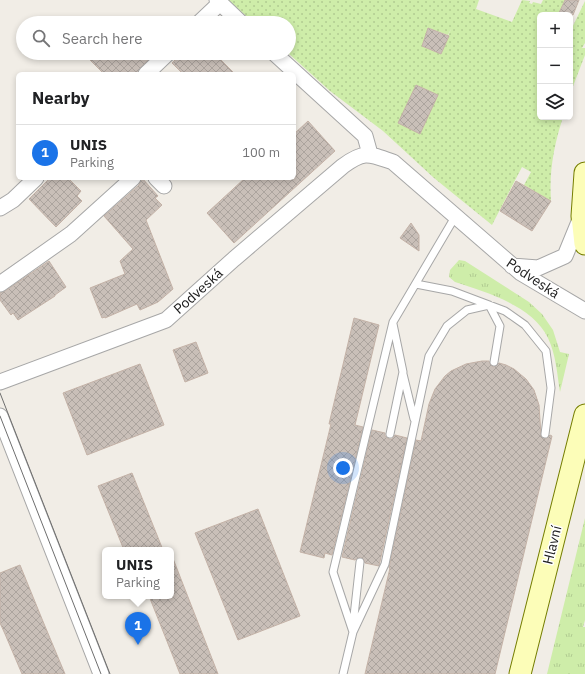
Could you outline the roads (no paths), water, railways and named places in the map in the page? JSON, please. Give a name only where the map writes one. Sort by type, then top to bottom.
[{"type":"street","points":[[206,16],[219,2],[234,16]]},
{"type":"street","points":[[148,72],[161,60]]},
{"type":"street","points":[[282,60],[295,72]]},
{"type":"street","points":[[296,73],[365,136],[370,154]]},
{"type":"street","name":"Podveská","points":[[0,382],[166,320],[234,259],[343,166],[356,157],[370,154],[393,162],[455,218],[521,273],[585,311]]},
{"type":"street","points":[[585,173],[582,216],[585,244]]},
{"type":"street","points":[[0,208],[13,200],[34,180]]},
{"type":"street","points":[[0,284],[71,234],[131,180]]},
{"type":"street","points":[[512,266],[538,268],[565,256],[582,216]]},
{"type":"street","name":"Hlavní","points":[[520,674],[585,415]]},
{"type":"street","points":[[0,416],[102,674]]},
{"type":"lane","points":[[353,632],[333,572],[393,322],[455,218]]},
{"type":"lane","points":[[416,284],[452,291],[505,311],[525,325],[546,351],[551,388],[545,434]]},
{"type":"lane","points":[[489,305],[500,326],[494,362]]},
{"type":"lane","points":[[353,632],[385,564],[414,421],[429,356],[447,326],[467,310],[489,305]]},
{"type":"lane","points":[[393,322],[414,421]]},
{"type":"lane","points":[[390,434],[403,372]]},
{"type":"lane","points":[[343,674],[353,632],[360,562]]},
{"type":"tram line","points":[[0,393],[110,674]]},
{"type":"tram line","points":[[0,416],[101,674]]},
{"type":"place","name":"UNIS","points":[[138,645]]}]
